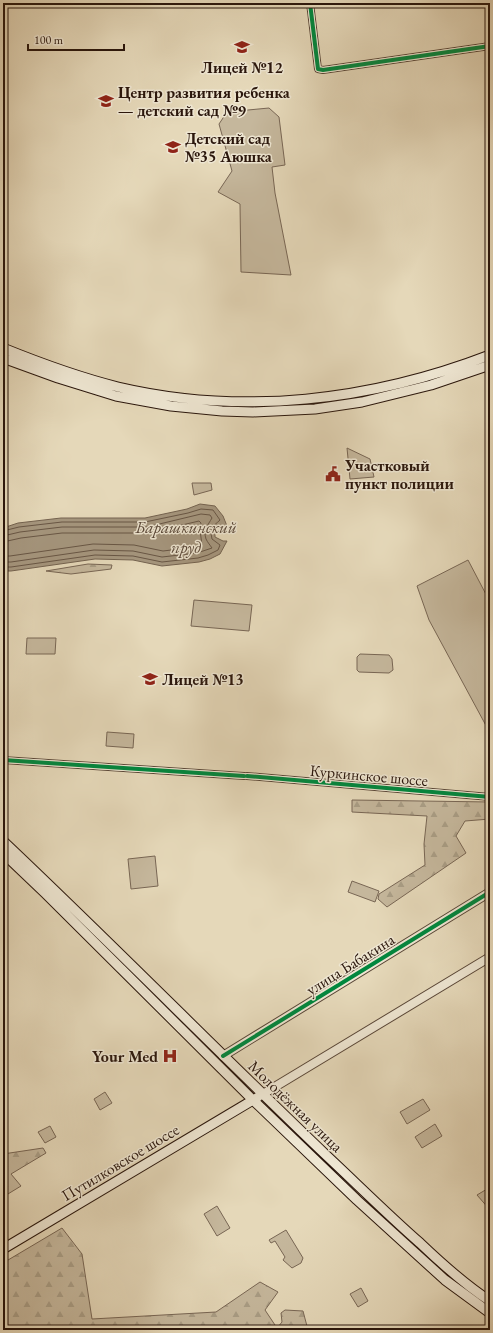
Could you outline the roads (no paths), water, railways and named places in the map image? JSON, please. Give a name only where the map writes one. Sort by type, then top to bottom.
[{"type":"main road","points":[[3,348],[47,365],[118,387],[172,396],[240,402],[312,400],[356,393],[434,375],[490,355]]},
{"type":"main road","points":[[3,358],[58,378],[116,396],[171,406],[253,412],[315,409],[362,402],[431,385],[490,365]]},
{"type":"main road","name":"Молодёжная улица","points":[[3,841],[97,931],[223,1056],[387,1213],[450,1271],[490,1301]]},
{"type":"main road","name":"Молодёжная улица","points":[[3,853],[253,1100],[357,1200],[444,1280],[490,1312]]},
{"type":"main road","name":"Путилковское шоссе","points":[[3,1249],[263,1094]]},
{"type":"street","points":[[310,3],[318,69],[323,70],[490,46]]},
{"type":"street","name":"Куркинское шоссе","points":[[3,760],[245,776],[490,796]]},
{"type":"street","name":"улица Бабакина","points":[[223,1056],[490,892]]},
{"type":"street","points":[[263,1094],[490,957]]},
{"type":"water","name":"Барашкинский пруд","points":[[200,504],[215,506],[223,516],[227,526],[218,526],[215,530],[215,537],[223,541],[227,541],[220,554],[210,559],[199,562],[162,566],[133,560],[95,559],[3,571],[3,528],[18,523],[61,518],[145,518],[187,509]]},
{"type":"place","name":"Лицей №12","points":[[242,47]]},
{"type":"place","name":"Центр развития ребенка — детский сад №9","points":[[106,101]]},
{"type":"place","name":"Детский сад №35 Аюшка","points":[[173,147]]},
{"type":"place","name":"Участковый пункт полиции","points":[[333,474]]},
{"type":"place","name":"Лицей №13","points":[[150,679]]},
{"type":"place","name":"Your Med","points":[[170,1056]]}]
